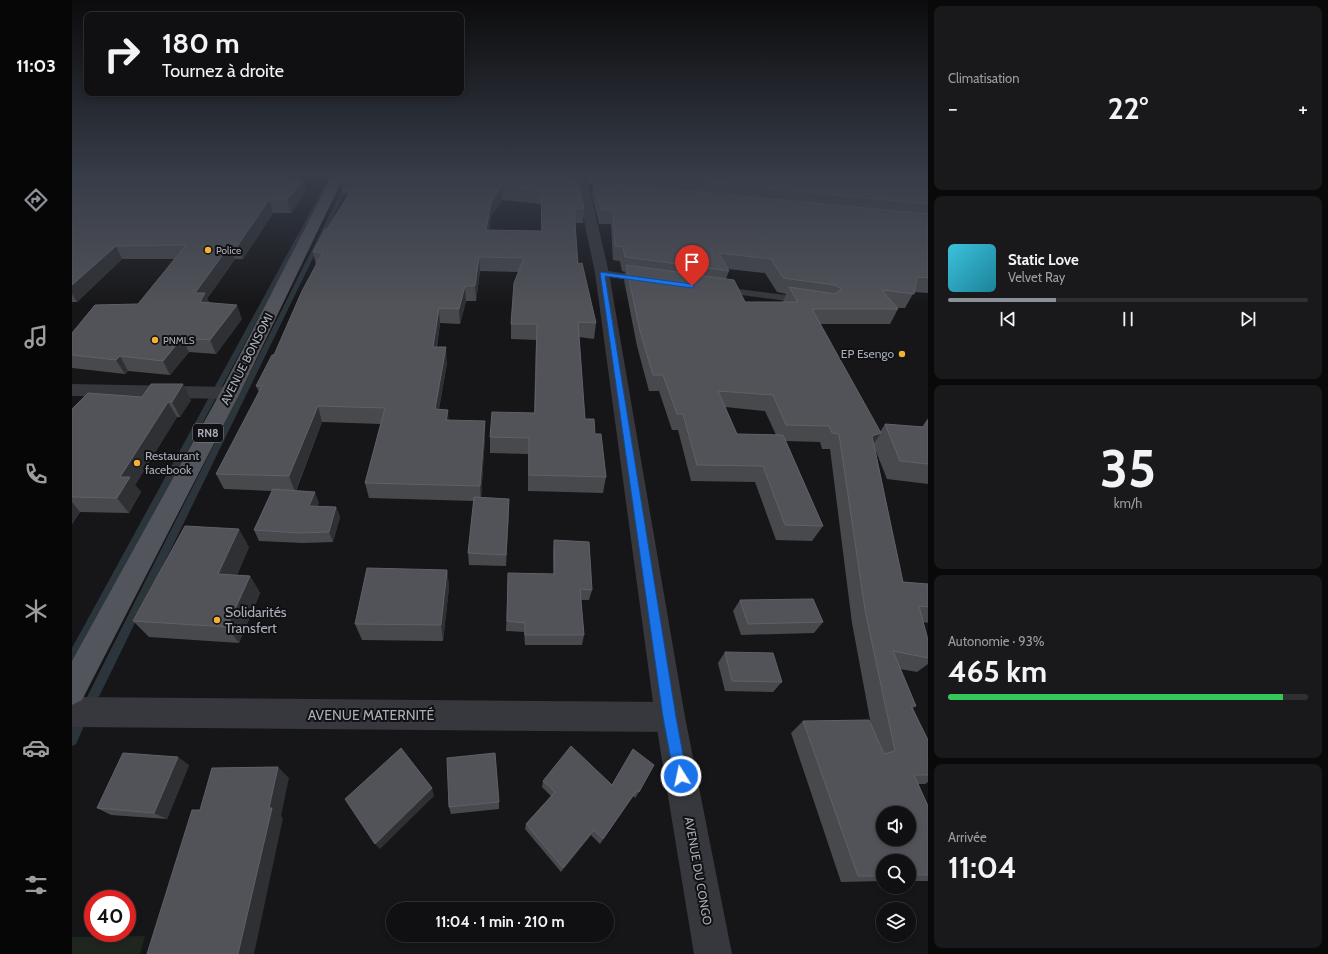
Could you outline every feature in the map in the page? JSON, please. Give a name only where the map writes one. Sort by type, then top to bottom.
[{"type":"main road","name":"AVENUE BONSOMI","points":[[72,690],[230,393],[317,219]]},
{"type":"street","name":"AVENUE DU CONGO","points":[[589,219],[602,274],[670,717],[714,954]]},
{"type":"street","points":[[72,390],[230,393]]},
{"type":"street","name":"AVENUE MATERNITÉ","points":[[72,712],[670,717]]},
{"type":"lane","points":[[602,274],[655,281]]},
{"type":"lane","points":[[710,288],[812,302]]},
{"type":"shaded area","points":[[136,936],[145,936],[140,954],[72,954],[72,937],[84,937],[84,942],[136,942]]},
{"type":"building","points":[[72,219],[256,219],[238,245],[230,245],[195,293],[205,293],[200,302],[237,305],[210,340],[182,338],[163,361],[120,356],[116,360],[72,355],[72,333],[95,305],[138,304],[186,245],[116,246],[72,285]]},
{"type":"building","points":[[334,219],[488,219],[486,230],[542,231],[542,219],[575,219],[578,264],[582,263],[596,323],[578,322],[585,419],[594,419],[595,434],[601,434],[606,477],[529,475],[529,438],[490,437],[492,412],[535,413],[537,324],[511,324],[514,283],[524,258],[479,257],[475,286],[465,286],[459,309],[439,308],[433,347],[446,347],[435,409],[448,410],[446,420],[485,421],[480,486],[365,483],[385,408],[318,406],[289,476],[216,474],[262,386],[256,386],[272,355],[274,355],[302,291],[323,252],[313,252],[325,229],[327,229]]},
{"type":"building","points":[[613,219],[928,219],[928,278],[917,277],[914,294],[882,290],[898,309],[812,309],[881,433],[872,436],[903,582],[928,584],[928,607],[919,606],[928,640],[928,658],[893,651],[916,706],[911,706],[928,740],[928,775],[914,775],[928,806],[928,875],[916,875],[916,854],[876,854],[876,876],[858,876],[803,721],[869,720],[884,754],[895,751],[865,610],[839,434],[832,433],[829,426],[786,425],[773,395],[718,391],[737,434],[783,435],[823,526],[785,525],[763,466],[697,465],[683,414],[677,414],[663,375],[653,375],[640,331],[626,265],[734,280],[745,302],[798,302],[789,287],[835,294],[842,289],[835,285],[783,278],[771,259],[719,253],[729,271],[625,257],[623,247],[615,246]]},
{"type":"building","points":[[151,384],[183,384],[172,402],[168,402],[120,477],[130,477],[117,498],[72,497],[72,409],[88,393],[142,397]]},
{"type":"building","points":[[928,420],[928,464],[900,461],[885,424],[924,427]]},
{"type":"building","points":[[273,489],[315,492],[309,506],[336,507],[329,532],[299,533],[254,530]]},
{"type":"building","points":[[474,497],[509,499],[506,555],[468,553]]},
{"type":"building","points":[[185,526],[239,529],[218,574],[250,576],[227,627],[133,621]]},
{"type":"building","points":[[554,540],[589,542],[592,590],[580,589],[584,635],[525,635],[525,623],[507,621],[508,573],[555,574]]},
{"type":"building","points":[[367,568],[447,570],[441,625],[355,624]]},
{"type":"building","points":[[813,599],[823,622],[748,624],[740,600]]},
{"type":"building","points":[[725,652],[773,653],[782,682],[732,681]]},
{"type":"building","points":[[571,746],[612,785],[633,749],[654,765],[639,792],[637,790],[603,839],[594,830],[563,868],[526,824],[555,792],[543,781]]},
{"type":"building","points":[[401,748],[432,788],[375,844],[345,799]]},
{"type":"building","points":[[123,753],[178,757],[154,813],[97,808]]},
{"type":"building","points":[[495,753],[499,802],[449,807],[447,758]]},
{"type":"building","points":[[278,767],[269,808],[272,808],[238,954],[147,954],[192,810],[200,810],[212,768]]},
{"type":"waterway","points":[[72,658],[309,219]]},
{"type":"waterway","points":[[88,707],[330,219]]},
{"type":"waterway","points":[[72,740],[83,717]]},
{"type":"place","name":"Police","points":[[208,250]]},
{"type":"place","name":"PNMLS","points":[[155,340]]},
{"type":"place","name":"EP Esengo","points":[[902,354]]},
{"type":"place","name":"Restaurant facebook","points":[[137,463]]},
{"type":"place","name":"Solidarités Transfert","points":[[217,620]]},
{"type":"route","points":[[681,776],[670,717],[602,274],[692,286]]}]
